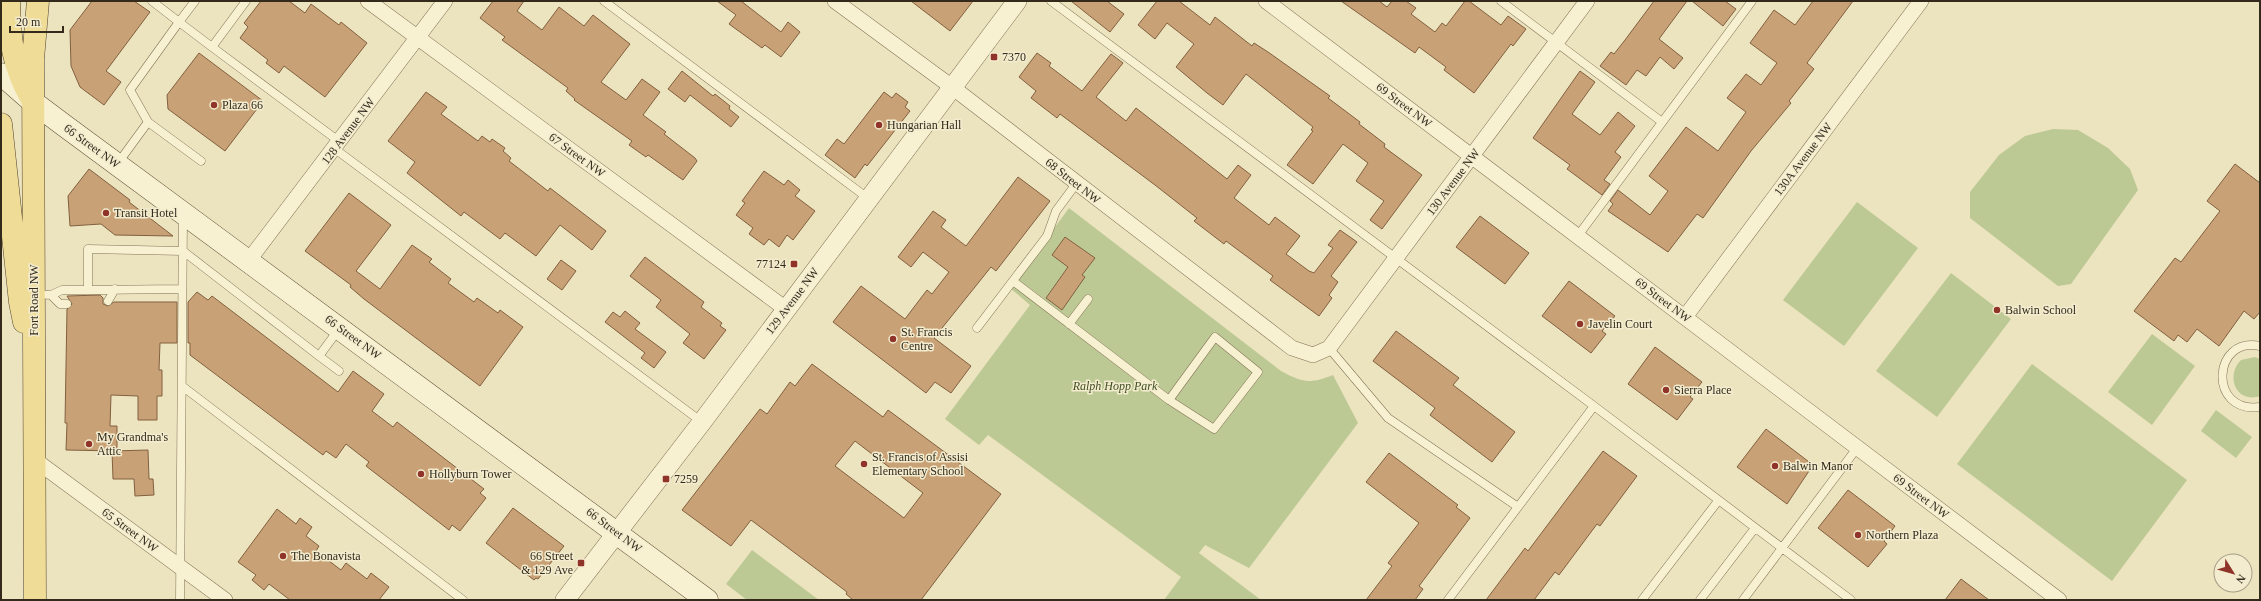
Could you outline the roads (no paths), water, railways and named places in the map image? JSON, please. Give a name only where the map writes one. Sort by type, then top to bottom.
[{"type":"main road","points":[[9,1],[11,44],[14,61],[20,78],[33,102]]},
{"type":"main road","name":"Fort Road NW","points":[[35,600],[34,366],[43,295],[33,102],[33,58],[37,30],[38,1]]},
{"type":"main road","points":[[37,30],[54,1]]},
{"type":"main road","name":"66 Street NW","points":[[1,74],[33,102],[249,260],[707,600]]},
{"type":"main road","points":[[1,124],[20,302],[34,366]]},
{"type":"street","name":"67 Street NW","points":[[368,1],[786,309]]},
{"type":"street","name":"128 Avenue NW","points":[[249,260],[338,146],[445,1]]},
{"type":"street","name":"68 Street NW","points":[[835,1],[952,87],[1076,184],[1292,348],[1313,355]]},
{"type":"street","name":"129 Avenue NW","points":[[565,600],[702,422],[1017,1]]},
{"type":"street","name":"69 Street NW","points":[[1266,1],[2059,600]]},
{"type":"street","name":"130 Avenue NW","points":[[1313,355],[1329,348],[1587,1]]},
{"type":"street","name":"130A Avenue NW","points":[[1685,317],[1921,1]]},
{"type":"street","name":"65 Street NW","points":[[35,460],[226,600]]},
{"type":"lane","points":[[152,1],[338,146],[702,422]]},
{"type":"lane","points":[[195,1],[130,90],[148,122],[201,162]]},
{"type":"lane","points":[[212,47],[246,1]]},
{"type":"lane","points":[[604,1],[869,199]]},
{"type":"lane","points":[[1051,1],[1594,406],[1851,600]]},
{"type":"lane","points":[[1500,1],[1662,122]]},
{"type":"lane","points":[[1577,236],[1752,1]]},
{"type":"lane","points":[[118,164],[148,122]]},
{"type":"lane","points":[[977,328],[1047,236],[1056,211],[1076,184]]},
{"type":"lane","points":[[180,600],[179,566],[183,212]]},
{"type":"lane","points":[[88,290],[88,250],[183,251],[339,371]]},
{"type":"lane","points":[[1013,281],[1169,400],[1214,430],[1258,372],[1215,337],[1169,400]]},
{"type":"lane","points":[[108,301],[115,289]]},
{"type":"lane","points":[[43,295],[62,290],[182,289]]},
{"type":"lane","points":[[43,295],[60,304],[67,304]]},
{"type":"lane","points":[[1069,324],[1088,299]]},
{"type":"lane","points":[[319,356],[340,328]]},
{"type":"lane","points":[[2260,346],[2247,346],[2232,353],[2223,368],[2222,377],[2227,394],[2233,401],[2245,407],[2260,409]]},
{"type":"lane","points":[[1329,348],[1388,418],[1518,507]]},
{"type":"lane","points":[[182,386],[463,600]]},
{"type":"lane","points":[[1448,600],[1594,406]]},
{"type":"lane","points":[[1743,600],[1857,448]]},
{"type":"lane","points":[[1642,600],[1718,501]]},
{"type":"lane","points":[[1700,600],[1755,528]]},
{"type":"place","name":"7370","points":[[994,57]]},
{"type":"place","name":"Plaza 66","points":[[214,105]]},
{"type":"place","name":"Hungarian Hall","points":[[879,125]]},
{"type":"place","name":"Transit Hotel","points":[[106,213]]},
{"type":"place","name":"77124","points":[[794,264]]},
{"type":"place","name":"Balwin School","points":[[1997,310]]},
{"type":"place","name":"Javelin Court","points":[[1580,324]]},
{"type":"place","name":"St. Francis Centre","points":[[893,339]]},
{"type":"place","name":"Sierra Place","points":[[1666,390]]},
{"type":"place","name":"My Grandma's Attic","points":[[89,444]]},
{"type":"place","name":"St. Francis of Assisi Elementary School","points":[[864,464]]},
{"type":"place","name":"Balwin Manor","points":[[1775,466]]},
{"type":"place","name":"Hollyburn Tower","points":[[421,474]]},
{"type":"place","name":"7259","points":[[666,479]]},
{"type":"place","name":"Northern Plaza","points":[[1858,535]]},
{"type":"place","name":"The Bonavista","points":[[283,556]]},
{"type":"place","name":"66 Street & 129 Ave","points":[[581,563]]},
{"type":"park label","name":"Ralph Hopp Park","points":[[1115,386]]}]
